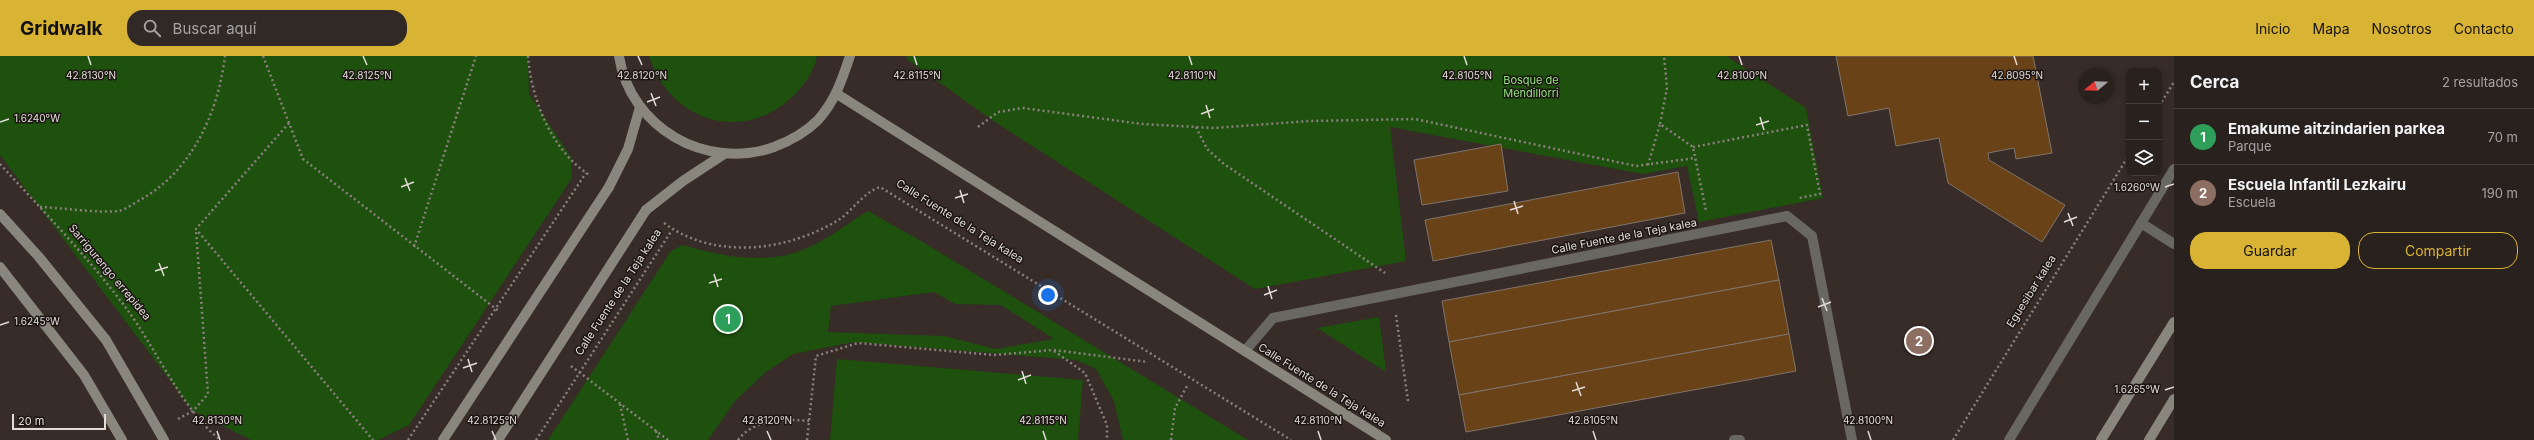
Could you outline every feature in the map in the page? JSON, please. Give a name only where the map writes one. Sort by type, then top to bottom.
[{"type":"main road","points":[[619,56],[622,73],[640,107],[663,131],[692,147],[724,154],[758,152],[790,141],[817,121],[837,94],[850,56]]},
{"type":"main road","name":"Calle Fuente de la Teja kalea","points":[[837,94],[1386,440]]},
{"type":"main road","points":[[443,440],[609,187],[628,149],[640,107]]},
{"type":"main road","name":"Calle Fuente de la Teja kalea","points":[[498,440],[646,210],[683,181],[724,154]]},
{"type":"main road","points":[[0,214],[39,257],[106,340],[164,440]]},
{"type":"main road","points":[[0,268],[84,375],[122,440]]},
{"type":"main road","points":[[2101,440],[2174,322]]},
{"type":"main road","points":[[2149,440],[2174,399]]},
{"type":"street","points":[[2009,440],[2174,169]]},
{"type":"street","name":"Calle Fuente de la Teja kalea","points":[[1245,351],[1273,318],[1787,216],[1812,236],[1852,440]]},
{"type":"street","points":[[2141,223],[2174,244]]},
{"type":"street","points":[[1734,440],[1740,440]]},
{"type":"path","points":[[39,207],[120,211],[154,192],[186,160],[204,132],[216,100],[225,56]]},
{"type":"path","points":[[264,56],[303,159],[414,247],[502,314]]},
{"type":"path","points":[[414,247],[476,56]]},
{"type":"path","points":[[408,440],[586,173],[568,156],[544,118],[535,93],[528,56]]},
{"type":"path","points":[[1648,165],[1660,124],[1667,88],[1664,56]]},
{"type":"path","points":[[2160,104],[2174,82]]},
{"type":"path","points":[[978,127],[998,112],[1023,108],[1142,124],[1214,128],[1309,121],[1415,119],[1636,166],[1695,158]]},
{"type":"path","points":[[193,411],[208,394],[196,229],[289,123]]},
{"type":"path","points":[[1660,124],[1693,147],[1710,232]]},
{"type":"path","points":[[1693,147],[1807,125],[1820,194],[1797,198]]},
{"type":"path","points":[[1196,127],[1207,149],[1224,164],[1390,277],[1408,401]]},
{"type":"path","name":"Eguesibar kalea","points":[[1953,440],[2126,160]]},
{"type":"path","name":"Sarrigurengo errepidea","points":[[0,164],[126,307],[148,337],[193,411],[221,440]]},
{"type":"path","name":"Calle Fuente de la Teja kalea","points":[[536,440],[672,230],[707,243],[727,247],[769,247],[798,240],[819,231],[842,217],[872,190],[880,187],[1291,440]]},
{"type":"path","points":[[196,229],[373,440]]},
{"type":"path","points":[[807,440],[816,356],[837,348],[858,343],[994,355],[1053,350],[1148,362]]},
{"type":"path","points":[[1053,350],[1085,373],[1107,425],[1107,440]]},
{"type":"path","points":[[564,361],[668,440]]},
{"type":"path","points":[[1171,440],[1175,408],[1187,386]]},
{"type":"path","points":[[620,404],[628,440]]},
{"type":"path","points":[[738,440],[760,424],[780,418],[809,420]]},
{"type":"path","points":[[656,431],[660,440]]},
{"type":"green space","points":[[0,56],[528,56],[529,94],[571,157],[572,178],[409,425],[378,440],[251,440],[193,411],[0,155]]},
{"type":"green space","points":[[649,56],[817,56],[816,62],[808,79],[792,97],[772,112],[751,120],[730,122],[709,118],[690,110],[673,96],[659,78]]},
{"type":"green space","name":"Bosque de Mendillorri","points":[[907,56],[1726,56],[1806,108],[1823,198],[1699,222],[1687,166],[1643,174],[1390,127],[1406,261],[1255,289],[992,120],[908,60]]},
{"type":"green space","points":[[868,211],[921,241],[1248,440],[1123,440],[1114,401],[1096,369],[1076,360],[854,342],[793,354],[766,372],[735,401],[708,440],[548,440],[671,251],[682,245],[712,253],[744,258],[775,257],[790,254],[813,245]],"holes":[[[934,292],[955,304],[1001,305],[1054,339],[996,349],[944,336],[828,332],[831,306]]]},
{"type":"green space","points":[[1379,317],[1386,372],[1317,328]]},
{"type":"green space","points":[[837,359],[1083,380],[1078,440],[830,440]]},
{"type":"building","points":[[1836,56],[2033,56],[2052,153],[2016,159],[2014,148],[1988,153],[1989,160],[2065,205],[2042,242],[1948,183],[1939,138],[1896,146],[1889,108],[1848,116]]},
{"type":"building","points":[[1501,144],[1508,191],[1422,205],[1414,160]]},
{"type":"building","points":[[1678,172],[1685,213],[1433,261],[1425,220]]},
{"type":"building","points":[[1771,240],[1779,280],[1449,342],[1442,301]]},
{"type":"building","points":[[1779,280],[1789,334],[1459,395],[1449,342]]},
{"type":"building","points":[[1789,334],[1796,371],[1466,432],[1459,395]]},
{"type":"place","name":"Emakume aitzindarien parkea","points":[[728,319]]},
{"type":"place","name":"Escuela Infantil Lezkairu","points":[[1919,341]]}]
